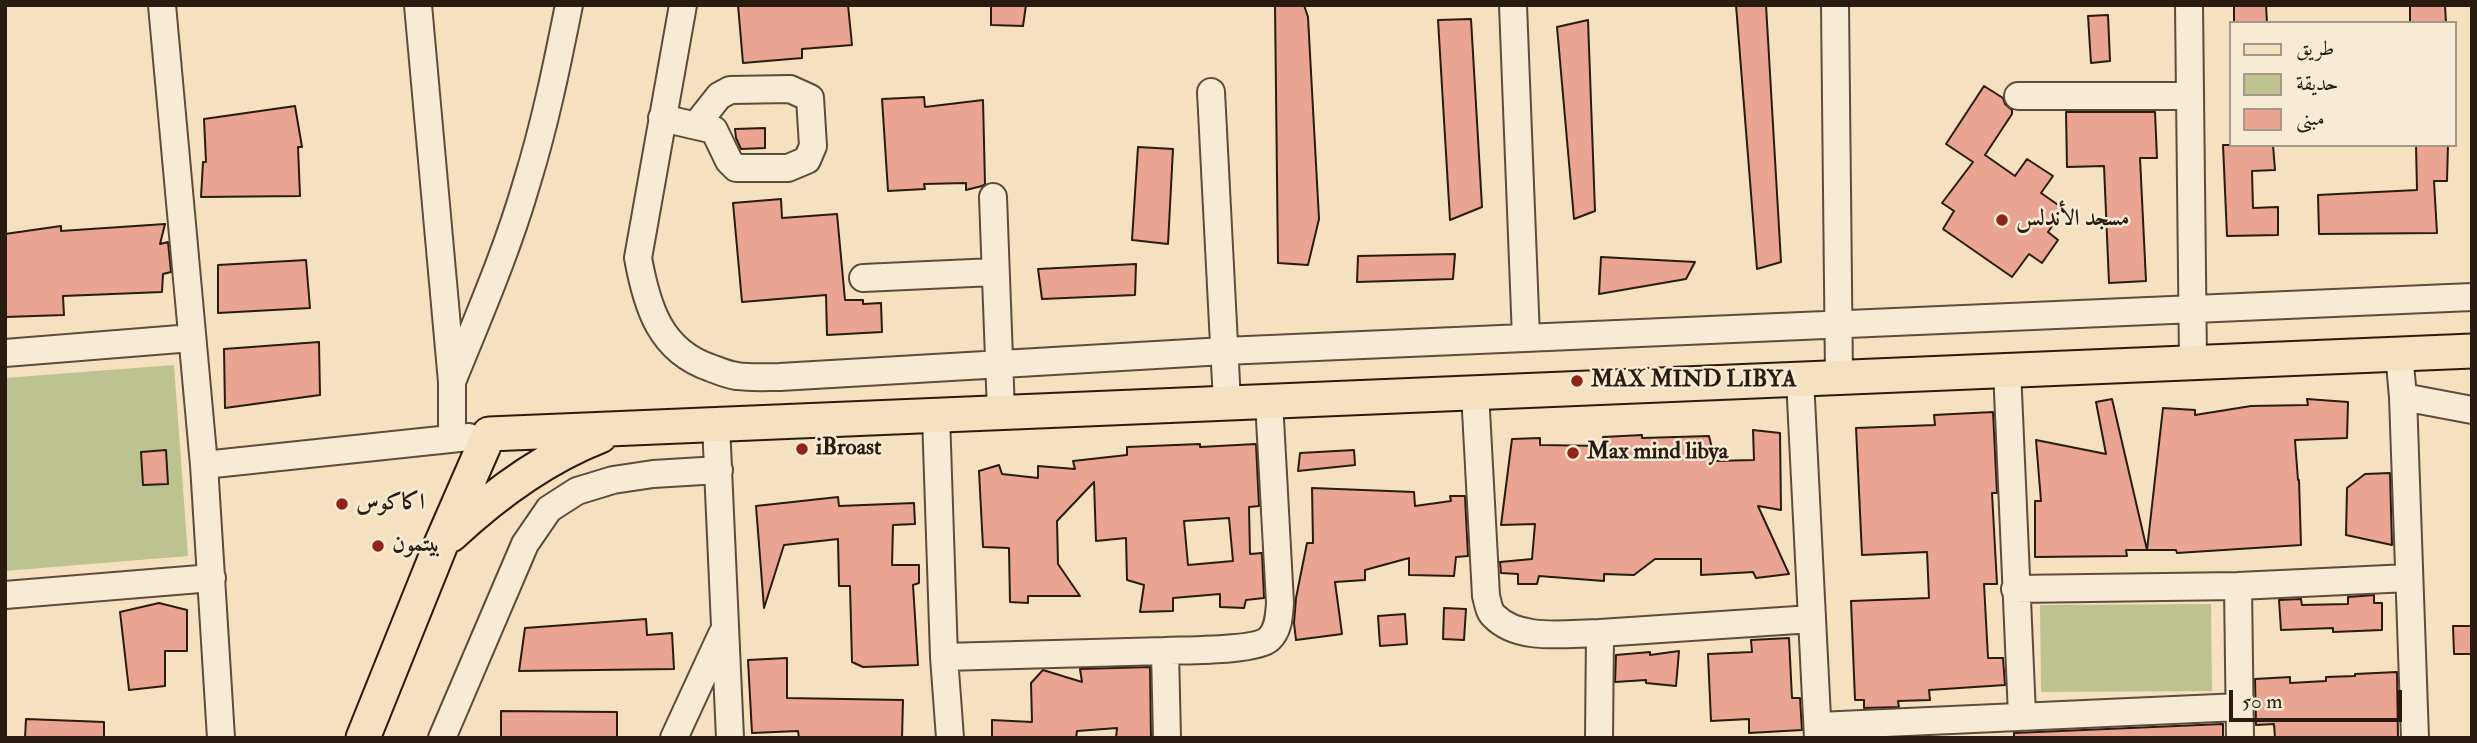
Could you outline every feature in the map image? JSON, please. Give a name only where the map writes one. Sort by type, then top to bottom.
[{"type":"main road","points":[[363,738],[488,435],[2472,351]]},
{"type":"main road","points":[[441,544],[484,505],[519,479],[587,441],[618,429]]},
{"type":"street","points":[[162,5],[204,465],[221,738]]},
{"type":"street","points":[[418,5],[452,382],[452,438]]},
{"type":"street","points":[[452,382],[488,293],[527,184],[553,89],[569,5]]},
{"type":"street","points":[[683,5],[638,258],[645,299],[666,335],[681,354],[697,363],[735,376],[780,377],[1224,351],[2472,297]]},
{"type":"street","points":[[1513,5],[1526,338]]},
{"type":"street","points":[[1835,5],[1839,376]]},
{"type":"street","points":[[2189,5],[2193,362]]},
{"type":"street","points":[[662,118],[714,130],[729,160],[736,167],[788,168],[807,159],[813,146],[810,98],[790,89],[730,90],[719,96],[696,125]]},
{"type":"street","points":[[1211,92],[1227,402]]},
{"type":"street","points":[[2018,96],[2190,96]]},
{"type":"street","points":[[993,197],[1001,412]]},
{"type":"street","points":[[863,278],[994,272]]},
{"type":"street","points":[[5,353],[192,338]]},
{"type":"street","points":[[2399,353],[2403,397],[2415,738]]},
{"type":"street","points":[[2007,369],[2022,715]]},
{"type":"street","points":[[1800,379],[1818,732],[2022,715],[2240,707]]},
{"type":"street","points":[[1475,392],[1486,596],[1491,615],[1510,628],[1530,633],[1600,633],[1812,619]]},
{"type":"street","points":[[2403,397],[2472,410]]},
{"type":"street","points":[[944,657],[1165,651],[1252,646],[1269,640],[1278,624],[1280,603],[1269,401]]},
{"type":"street","points":[[936,415],[944,657],[950,738]]},
{"type":"street","points":[[716,424],[725,730]]},
{"type":"street","points":[[204,465],[488,435]]},
{"type":"street","points":[[442,738],[525,544],[549,509],[576,491],[613,480],[653,474],[719,470]]},
{"type":"street","points":[[5,595],[212,578]]},
{"type":"street","points":[[2015,589],[2238,586],[2409,578]]},
{"type":"street","points":[[2238,586],[2240,738]]},
{"type":"street","points":[[674,738],[724,628]]},
{"type":"street","points":[[1599,738],[1600,633]]},
{"type":"street","points":[[1165,651],[1167,738]]},
{"type":"green space","points":[[174,365],[188,556],[5,571],[5,378]]},
{"type":"green space","points":[[2211,604],[2212,691],[2041,692],[2040,605]]},
{"type":"building","points":[[738,5],[848,5],[852,45],[802,49],[802,58],[743,63]]},
{"type":"building","points":[[991,5],[1026,5],[1023,26],[991,25]]},
{"type":"building","points":[[1275,5],[1304,5],[1308,17],[1319,219],[1308,265],[1278,263]]},
{"type":"building","points":[[1736,5],[1766,5],[1781,262],[1757,269]]},
{"type":"building","points":[[2234,5],[2266,5],[2267,21],[2234,21]]},
{"type":"building","points":[[2410,5],[2445,5],[2446,21],[2410,21]]},
{"type":"building","points":[[2108,15],[2110,61],[2091,63],[2088,16]]},
{"type":"building","points":[[1471,19],[1482,207],[1450,220],[1438,20]]},
{"type":"building","points":[[1588,20],[1595,211],[1574,219],[1557,27]]},
{"type":"building","name":"مسجد الأندلس","points":[[1984,86],[2003,98],[2012,110],[1985,155],[2015,176],[2027,159],[2053,176],[2041,193],[2064,209],[2048,232],[2058,240],[2042,263],[2029,254],[2012,277],[1943,229],[1954,211],[1942,203],[1973,162],[1946,144]]},
{"type":"building","points":[[924,97],[925,107],[983,100],[985,184],[966,190],[966,183],[924,184],[925,189],[888,191],[882,99]]},
{"type":"building","points":[[295,106],[302,147],[298,147],[300,196],[201,197],[203,162],[206,162],[204,119]]},
{"type":"building","points":[[2066,112],[2155,112],[2157,158],[2140,158],[2146,281],[2109,283],[2104,166],[2067,167]]},
{"type":"building","points":[[765,128],[765,148],[741,149],[735,129]]},
{"type":"building","points":[[2223,145],[2273,147],[2275,170],[2252,171],[2253,208],[2278,207],[2278,235],[2227,236]]},
{"type":"building","points":[[1138,147],[1173,149],[1168,244],[1132,240]]},
{"type":"building","points":[[2416,147],[2448,147],[2447,181],[2434,181],[2437,233],[2319,234],[2318,195],[2417,190]]},
{"type":"building","points":[[781,199],[782,218],[837,214],[845,300],[863,300],[863,304],[881,303],[882,332],[827,335],[826,295],[742,302],[733,203]]},
{"type":"building","points":[[165,224],[160,244],[168,242],[171,272],[163,274],[162,292],[63,296],[64,315],[5,317],[5,234],[61,226],[61,231]]},
{"type":"building","points":[[1455,254],[1453,279],[1357,282],[1358,256]]},
{"type":"building","points":[[1601,257],[1695,262],[1686,279],[1599,294]]},
{"type":"building","points":[[306,260],[310,308],[218,313],[218,265]]},
{"type":"building","points":[[1136,264],[1135,295],[1042,299],[1038,269]]},
{"type":"building","points":[[319,342],[320,395],[225,408],[224,349]]},
{"type":"building","points":[[2112,399],[2147,550],[2126,550],[2127,556],[2035,557],[2035,501],[2041,501],[2036,440],[2106,454],[2096,402]]},
{"type":"building","points":[[2307,399],[2348,402],[2347,438],[2295,440],[2301,545],[2177,553],[2176,550],[2147,550],[2163,408],[2195,410],[2195,415],[2251,406],[2308,405]]},
{"type":"building","points":[[1993,412],[1997,493],[1992,493],[1997,584],[1984,584],[1988,658],[2003,658],[2005,685],[1929,690],[1930,700],[1898,701],[1899,707],[1864,708],[1864,700],[1855,700],[1851,601],[1929,598],[1927,552],[1862,555],[1856,428],[1935,425],[1934,415]]},
{"type":"building","points":[[1753,430],[1780,433],[1781,510],[1758,506],[1789,574],[1756,578],[1753,572],[1701,575],[1701,559],[1655,559],[1634,575],[1604,574],[1604,581],[1539,576],[1537,584],[1518,584],[1518,574],[1501,573],[1500,562],[1532,559],[1535,524],[1501,525],[1512,439],[1540,438],[1540,445],[1604,446],[1603,437],[1709,436],[1715,461],[1754,460]]},
{"type":"building","points":[[1256,444],[1259,506],[1249,507],[1250,554],[1262,553],[1264,598],[1246,600],[1244,608],[1220,607],[1220,594],[1173,598],[1173,611],[1140,612],[1144,585],[1127,580],[1126,538],[1096,541],[1094,482],[1057,521],[1058,564],[1080,596],[1028,596],[1028,603],[1010,602],[1009,548],[983,547],[979,471],[999,465],[1002,474],[1038,478],[1038,466],[1075,469],[1073,461],[1127,455],[1127,447]],"holes":[[[1229,518],[1233,561],[1188,565],[1184,521]]]},
{"type":"building","points":[[166,450],[168,484],[143,485],[141,452]]},
{"type":"building","points":[[1354,450],[1355,465],[1298,471],[1300,453]]},
{"type":"building","points":[[2390,473],[2392,545],[2346,535],[2347,488],[2365,474]]},
{"type":"building","points":[[1312,488],[1414,492],[1415,506],[1451,501],[1450,496],[1465,496],[1468,556],[1456,557],[1454,576],[1409,575],[1409,558],[1365,570],[1365,580],[1335,582],[1342,634],[1296,640],[1296,598],[1307,543],[1313,543]]},
{"type":"building","points":[[838,497],[839,506],[914,503],[915,524],[893,525],[892,565],[919,565],[919,583],[913,585],[918,665],[863,667],[852,662],[850,586],[839,586],[838,539],[784,545],[764,608],[756,506]]},
{"type":"building","points":[[2374,595],[2374,603],[2382,603],[2382,630],[2281,630],[2279,600],[2301,599],[2302,605],[2348,604],[2348,597]]},
{"type":"building","points":[[159,603],[187,610],[187,651],[165,651],[165,686],[129,690],[120,612]]},
{"type":"building","points":[[1444,608],[1466,609],[1464,640],[1443,639]]},
{"type":"building","points":[[1405,614],[1407,644],[1380,646],[1378,616]]},
{"type":"building","points":[[646,619],[647,635],[672,633],[674,669],[519,671],[525,628]]},
{"type":"building","points":[[2453,626],[2472,626],[2472,654],[2454,654]]},
{"type":"building","points":[[1789,638],[1792,698],[1800,698],[1802,730],[1749,733],[1749,719],[1711,721],[1708,654],[1752,652],[1751,640]]},
{"type":"building","points":[[1679,651],[1676,686],[1646,683],[1646,680],[1615,682],[1616,655],[1650,652],[1650,655]]},
{"type":"building","points":[[787,658],[787,698],[903,700],[902,738],[799,738],[798,731],[752,733],[748,660]]},
{"type":"building","points":[[1150,667],[1151,738],[1116,738],[1117,728],[1077,731],[1076,738],[992,738],[992,720],[1032,722],[1031,683],[1043,670],[1082,682],[1080,669]]},
{"type":"building","points":[[2397,672],[2398,738],[2275,738],[2274,724],[2256,725],[2255,679],[2290,677],[2290,683],[2326,681],[2326,677],[2355,674]]},
{"type":"building","points":[[501,711],[617,712],[617,738],[501,738]]},
{"type":"building","points":[[26,719],[104,722],[104,738],[25,738]]},
{"type":"building","points":[[2223,724],[2223,738],[2014,738],[2014,733]]},
{"type":"place","name":"مسجد الأندلس","points":[[2002,220]]},
{"type":"place","name":"MAX MIND LIBYA","points":[[1577,381]]},
{"type":"place","name":"iBroast","points":[[802,449]]},
{"type":"place","name":"Max mind libya","points":[[1573,453]]},
{"type":"place","name":"اكاكوس","points":[[342,504]]},
{"type":"place","name":"بيتمون","points":[[378,546]]}]
